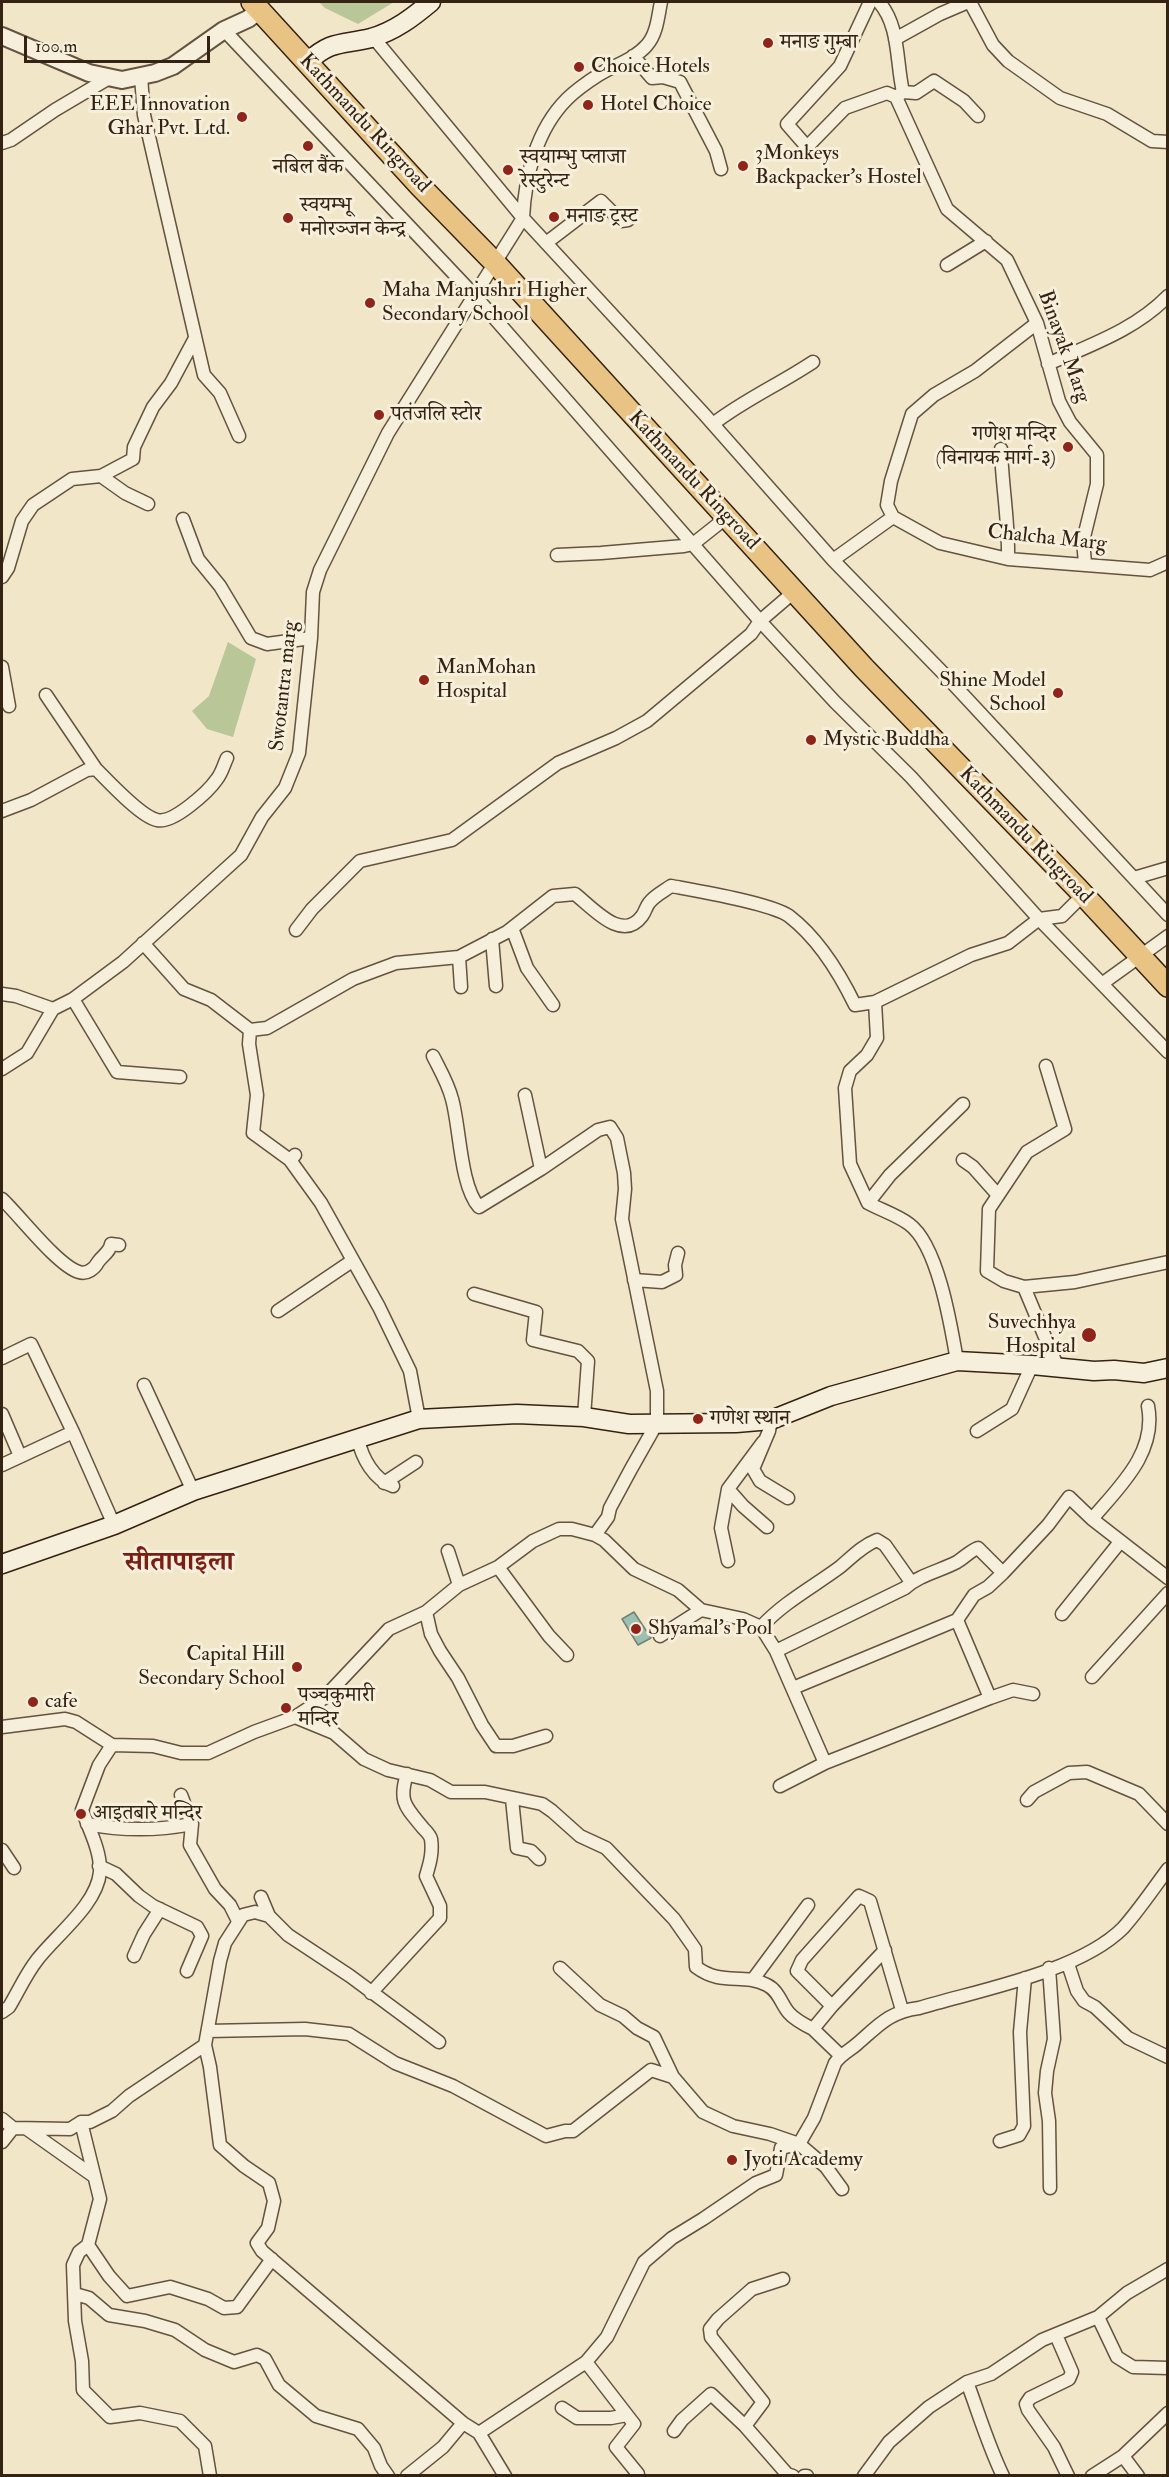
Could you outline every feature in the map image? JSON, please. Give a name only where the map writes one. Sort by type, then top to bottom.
[{"type":"highway","name":"Kathmandu Ringroad","points":[[258,4],[420,186],[496,264],[864,668],[1083,895],[1167,986]]},
{"type":"main road","points":[[308,62],[320,50],[331,44],[373,37],[409,21],[431,2]]},
{"type":"main road","points":[[2,1564],[114,1525],[193,1491],[419,1419],[517,1414],[584,1418],[629,1424],[771,1420],[831,1396],[957,1361],[1144,1373],[1167,1368]]},
{"type":"street","points":[[523,218],[524,187],[531,160],[554,117],[567,99],[648,44],[653,34],[661,2]]},
{"type":"street","points":[[870,2],[840,66],[787,124],[807,147],[845,108],[887,93],[900,95],[916,93],[934,81],[964,100],[978,116]]},
{"type":"street","name":"Binayak Marg","points":[[879,2],[887,11],[895,39],[900,95],[947,209],[1006,260],[1037,323],[1062,408],[1070,423],[1097,455],[1097,484],[1083,541],[1085,563]]},
{"type":"street","points":[[895,39],[940,14],[969,2],[993,45],[1008,61],[1060,98],[1107,114],[1152,141],[1167,142]]},
{"type":"street","points":[[2,36],[89,74],[122,80],[141,77],[173,66],[224,30],[248,19],[258,4]]},
{"type":"street","points":[[224,30],[475,296],[760,621],[835,702],[910,777],[1040,919],[1167,1052]]},
{"type":"street","points":[[373,37],[523,218],[713,424],[833,560],[943,673],[1167,915]]},
{"type":"street","points":[[633,56],[652,78],[663,77],[680,82],[716,151],[721,169]]},
{"type":"street","points":[[141,77],[144,115],[194,340],[204,375],[220,393],[239,436]]},
{"type":"street","points":[[2,143],[11,140],[55,110],[109,78]]},
{"type":"street","points":[[546,243],[601,201],[621,220],[628,220]]},
{"type":"street","name":"Swotantra marg","points":[[53,1009],[73,999],[123,962],[241,855],[262,817],[285,788],[299,753],[311,638],[313,592],[320,570],[387,433],[523,218]]},
{"type":"street","points":[[947,265],[986,241]]},
{"type":"street","points":[[1048,364],[1131,326],[1153,312],[1167,296]]},
{"type":"street","points":[[833,560],[893,518],[887,505],[891,481],[912,414],[934,395],[975,371],[1037,323]]},
{"type":"street","points":[[2,577],[8,568],[22,521],[33,505],[72,479],[101,476],[133,459],[134,447],[153,407],[171,383],[194,340]]},
{"type":"street","points":[[713,424],[731,410],[813,362]]},
{"type":"street","points":[[1001,449],[1002,490],[1009,528],[1008,559]]},
{"type":"street","points":[[101,476],[125,493],[148,504]]},
{"type":"street","points":[[557,555],[601,554],[693,544],[727,517]]},
{"type":"street","name":"Chalcha Marg","points":[[893,518],[940,543],[1008,559],[1085,563],[1150,570],[1167,562]]},
{"type":"street","points":[[183,519],[198,559],[220,586],[251,638],[267,644],[311,638]]},
{"type":"street","points":[[296,930],[312,909],[360,861],[452,840],[558,763],[616,738],[647,721],[751,634],[760,621],[795,591]]},
{"type":"street","points":[[2,668],[9,706]]},
{"type":"street","points":[[46,695],[96,769],[116,790],[158,821],[181,813],[218,779],[227,758]]},
{"type":"street","points":[[2,811],[31,800],[87,770],[96,769]]},
{"type":"street","points":[[2,804],[31,800]]},
{"type":"street","points":[[1134,878],[1167,868]]},
{"type":"street","points":[[143,943],[184,989],[211,1000],[250,1030],[267,1028],[352,979],[396,963],[459,957],[512,928],[553,896],[575,894],[614,925],[624,928],[642,917],[650,902],[671,886],[769,908],[787,915],[817,943],[839,974],[855,1005],[875,1002],[971,955],[1008,943],[1040,919],[1062,916],[1083,895]]},
{"type":"street","points":[[512,928],[527,968],[553,1005]]},
{"type":"street","points":[[1103,983],[1167,936]]},
{"type":"street","points":[[492,939],[496,986]]},
{"type":"street","points":[[459,957],[461,987]]},
{"type":"street","points":[[2,994],[16,996],[53,1009],[27,1053],[2,1069]]},
{"type":"street","points":[[73,999],[117,1072],[180,1077]]},
{"type":"street","points":[[875,1002],[877,1038],[867,1055],[850,1071],[845,1088],[850,1164],[868,1203],[911,1224],[932,1254],[957,1361]]},
{"type":"street","points":[[250,1030],[249,1044],[257,1095],[253,1133],[292,1158],[321,1203],[379,1307],[410,1371],[419,1419]]},
{"type":"street","points":[[433,1056],[452,1099],[468,1184],[479,1207],[598,1130],[607,1126],[612,1129],[617,1138],[625,1189],[622,1219],[657,1391],[657,1423],[620,1488],[608,1516],[595,1535]]},
{"type":"street","points":[[1046,1066],[1065,1129],[1027,1152],[997,1194],[989,1209],[987,1271],[1004,1281],[1024,1287],[1075,1282],[1167,1262]]},
{"type":"street","points":[[525,1095],[541,1169]]},
{"type":"street","points":[[868,1203],[890,1175],[963,1104]]},
{"type":"street","points":[[963,1160],[973,1167],[997,1194]]},
{"type":"street","points":[[2,1199],[51,1251],[79,1272],[88,1272],[110,1250],[111,1244],[118,1245]]},
{"type":"street","points":[[634,1280],[662,1282],[676,1275],[675,1265],[678,1253]]},
{"type":"street","points":[[278,1311],[352,1261]]},
{"type":"street","points":[[1024,1287],[1058,1368]]},
{"type":"street","points":[[474,1294],[536,1312],[533,1340],[578,1351],[588,1361],[584,1418]]},
{"type":"street","points":[[2,1358],[31,1344],[73,1431],[114,1525]]},
{"type":"street","points":[[977,1431],[1012,1408],[1032,1365]]},
{"type":"street","points":[[144,1385],[193,1491]]},
{"type":"street","points":[[1092,1519],[1135,1467],[1146,1444],[1150,1419],[1148,1406]]},
{"type":"street","points":[[2,1414],[20,1456]]},
{"type":"street","points":[[728,1561],[721,1528],[728,1489],[763,1442],[769,1431],[771,1420]]},
{"type":"street","points":[[2,1465],[73,1431]]},
{"type":"street","points":[[358,1439],[361,1455],[389,1485],[416,1462]]},
{"type":"street","points":[[763,1442],[753,1470],[760,1481],[788,1498]]},
{"type":"street","points":[[728,1489],[767,1527]]},
{"type":"street","points":[[793,1688],[957,1620],[974,1595],[988,1587],[1003,1573],[1048,1525],[1070,1497],[1092,1519],[1167,1578]]},
{"type":"street","points":[[2,1727],[65,1719],[76,1722],[112,1746],[153,1746],[181,1752],[208,1753],[254,1732],[295,1717],[324,1698],[389,1629],[426,1612],[459,1585],[498,1567],[533,1541],[559,1529],[572,1529],[595,1535],[634,1569],[678,1590],[700,1610],[743,1619],[761,1627],[776,1651],[825,1763]]},
{"type":"street","points":[[761,1627],[772,1615],[840,1567],[861,1548],[878,1540],[885,1545],[911,1582]]},
{"type":"street","points":[[1062,1614],[1120,1542]]},
{"type":"street","points":[[776,1651],[904,1588],[911,1582],[959,1561],[978,1548],[1003,1573]]},
{"type":"street","points":[[448,1551],[459,1585]]},
{"type":"street","points":[[498,1567],[549,1636],[567,1654]]},
{"type":"street","points":[[1092,1677],[1167,1593]]},
{"type":"street","points":[[660,1636],[700,1610]]},
{"type":"street","points":[[426,1612],[435,1643],[458,1678],[496,1746],[513,1746],[546,1736]]},
{"type":"street","points":[[957,1620],[990,1698]]},
{"type":"street","points":[[780,1786],[825,1763],[990,1698],[1013,1690],[1033,1694]]},
{"type":"street","points":[[295,1717],[334,1733],[364,1759],[388,1770],[430,1780],[451,1792],[485,1792],[542,1804],[580,1836],[606,1848],[674,1919],[695,1949],[696,1967],[707,1975],[732,1980],[754,1978],[771,1986],[794,2018],[813,2029],[840,2055]]},
{"type":"street","points":[[2,2012],[9,2007],[36,1960],[57,1940],[97,1885],[98,1854],[82,1810],[99,1765],[112,1746]]},
{"type":"street","points":[[1027,1800],[1034,1792],[1069,1773],[1087,1772],[1140,1794],[1167,1824]]},
{"type":"street","points":[[371,1993],[440,1918],[440,1906],[426,1876],[432,1856],[431,1837],[409,1813],[404,1803],[403,1787],[407,1774]]},
{"type":"street","points":[[512,1799],[517,1848],[531,1851],[539,1859]]},
{"type":"street","points":[[87,1824],[117,1830],[148,1830],[192,1824],[190,1845],[215,1889],[230,1905],[238,1922]]},
{"type":"street","points":[[2,1850],[14,1868]]},
{"type":"street","points":[[99,1866],[116,1874],[139,1896],[197,1927],[202,1936],[187,1971]]},
{"type":"street","points":[[478,2433],[586,2362],[607,2337],[644,2262],[672,2238],[703,2220],[756,2183],[776,2175],[781,2148],[799,2144],[814,2118],[840,2055],[857,2044],[873,2027],[903,2010],[919,2008],[1068,1964],[1105,1942],[1122,1928],[1167,1869]]},
{"type":"street","points":[[832,2006],[797,1971],[802,1960],[860,1896],[870,1902],[903,2010]]},
{"type":"street","points":[[261,1897],[269,1916],[288,1935],[439,2042]]},
{"type":"street","points":[[754,1978],[808,1905]]},
{"type":"street","points":[[134,1956],[144,1934],[160,1909]]},
{"type":"street","points":[[269,1916],[255,1912],[243,1915],[225,1942],[205,2045],[220,2145],[244,2166],[269,2183],[274,2201],[268,2228],[257,2243],[262,2252],[357,2335],[478,2433],[505,2475]]},
{"type":"street","points":[[813,2029],[885,1950]]},
{"type":"street","points":[[1068,1964],[1077,1991],[1084,2001],[1095,2007],[1128,2038],[1167,2056]]},
{"type":"street","points":[[560,1968],[600,2006],[623,2016],[637,2028],[654,2037],[673,2077],[703,2112],[733,2126],[770,2134],[799,2144],[826,2167],[842,2189]]},
{"type":"street","points":[[1049,1968],[1054,2039],[1047,2071],[1046,2093],[1049,2121],[1050,2188]]},
{"type":"street","points":[[1000,2141],[1019,2135],[1024,2126],[1020,2032],[1024,1978]]},
{"type":"street","points":[[208,2031],[305,2029],[349,2034],[395,2063],[453,2086],[546,2136],[573,2131],[651,2070],[673,2077]]},
{"type":"street","points":[[2,2119],[13,2128],[27,2129],[70,2128],[81,2122],[90,2122],[112,2111],[129,2096],[205,2045]]},
{"type":"street","points":[[81,2122],[88,2142],[92,2175],[100,2199],[88,2245],[79,2252],[73,2265],[75,2320],[82,2361],[83,2390],[110,2417],[140,2413],[180,2421],[206,2446],[210,2475]]},
{"type":"street","points":[[2,2142],[13,2128]]},
{"type":"street","points":[[27,2129],[92,2175]]},
{"type":"street","points":[[88,2245],[109,2276],[127,2296],[170,2287],[208,2299],[224,2308],[237,2307],[272,2259]]},
{"type":"street","points":[[864,2475],[889,2442],[929,2407],[967,2382],[991,2374],[1042,2340],[1098,2317],[1127,2293],[1167,2269]]},
{"type":"street","points":[[745,2426],[763,2402],[711,2337],[710,2329],[752,2289],[783,2279]]},
{"type":"street","points":[[75,2294],[89,2298],[109,2316],[145,2321],[175,2330],[205,2350],[234,2362],[257,2355],[265,2359],[279,2385],[316,2416],[358,2429],[374,2448],[388,2475]]},
{"type":"street","points":[[1098,2317],[1117,2357],[1133,2367],[1167,2368]]},
{"type":"street","points":[[1056,2335],[1072,2372],[1069,2379],[1030,2398],[1026,2404],[1054,2447],[1068,2475]]},
{"type":"street","points":[[586,2362],[634,2424],[616,2447],[638,2474],[636,2475]]},
{"type":"street","points":[[967,2382],[983,2430],[1003,2475]]},
{"type":"street","points":[[674,2431],[682,2420],[711,2394],[745,2426],[787,2474],[793,2475]]},
{"type":"street","points":[[562,2408],[578,2418],[611,2418],[627,2415]]},
{"type":"street","points":[[1092,2475],[1123,2456],[1167,2413]]},
{"type":"street","points":[[407,2475],[443,2447],[463,2423]]},
{"type":"street","points":[[1123,2456],[1138,2475]]},
{"type":"shaded area","points":[[319,2],[394,2],[358,24],[325,8]]},
{"type":"shaded area","points":[[228,642],[256,659],[233,737],[207,729],[192,711],[209,696]]},
{"type":"shaded area","name":"Shyamal's Pool","points":[[634,1612],[651,1638],[638,1645],[622,1619]]},
{"type":"place","name":"मनाङ गुम्बा","points":[[768,43]]},
{"type":"place","name":"Choice Hotels","points":[[579,67]]},
{"type":"place","name":"Hotel Choice","points":[[588,105]]},
{"type":"place","name":"EEE Innovation Ghar Pvt. Ltd.","points":[[242,117]]},
{"type":"place","name":"नबिल बैंक","points":[[308,146]]},
{"type":"place","name":"3Monkeys Backpacker's Hostel","points":[[743,166]]},
{"type":"place","name":"स्वयाम्भु प्लाजा रेस्टुरेन्ट","points":[[508,170]]},
{"type":"place","name":"मनाङ ट्रस्ट","points":[[554,217]]},
{"type":"place","name":"स्वयम्भू मनोरञ्जन केन्द्र","points":[[288,218]]},
{"type":"place","name":"Maha Manjushri Higher Secondary School","points":[[370,303]]},
{"type":"place","name":"पतंजलि स्टोर","points":[[379,415]]},
{"type":"place","name":"गणेश मन्दिर (विनायक मार्ग-३)","points":[[1068,447]]},
{"type":"place","name":"ManMohan Hospital","points":[[424,680]]},
{"type":"place","name":"Shine Model School","points":[[1058,693]]},
{"type":"place","name":"Mystic Buddha","points":[[811,740]]},
{"type":"place","name":"Suvechhya Hospital","points":[[1089,1335]]},
{"type":"place","name":"गणेश स्थान","points":[[698,1419]]},
{"type":"place","name":"Shyamal's Pool","points":[[636,1629]]},
{"type":"place","name":"Capital Hill Secondary School","points":[[297,1667]]},
{"type":"place","name":"cafe","points":[[33,1702]]},
{"type":"place","name":"पञ्चकुमारी मन्दिर","points":[[286,1708]]},
{"type":"place","name":"आइतबारे मन्दिर","points":[[81,1814]]},
{"type":"place","name":"Jyoti Academy","points":[[732,2160]]},
{"type":"district","name":"सीतापाइला","points":[[179,1564]]}]
